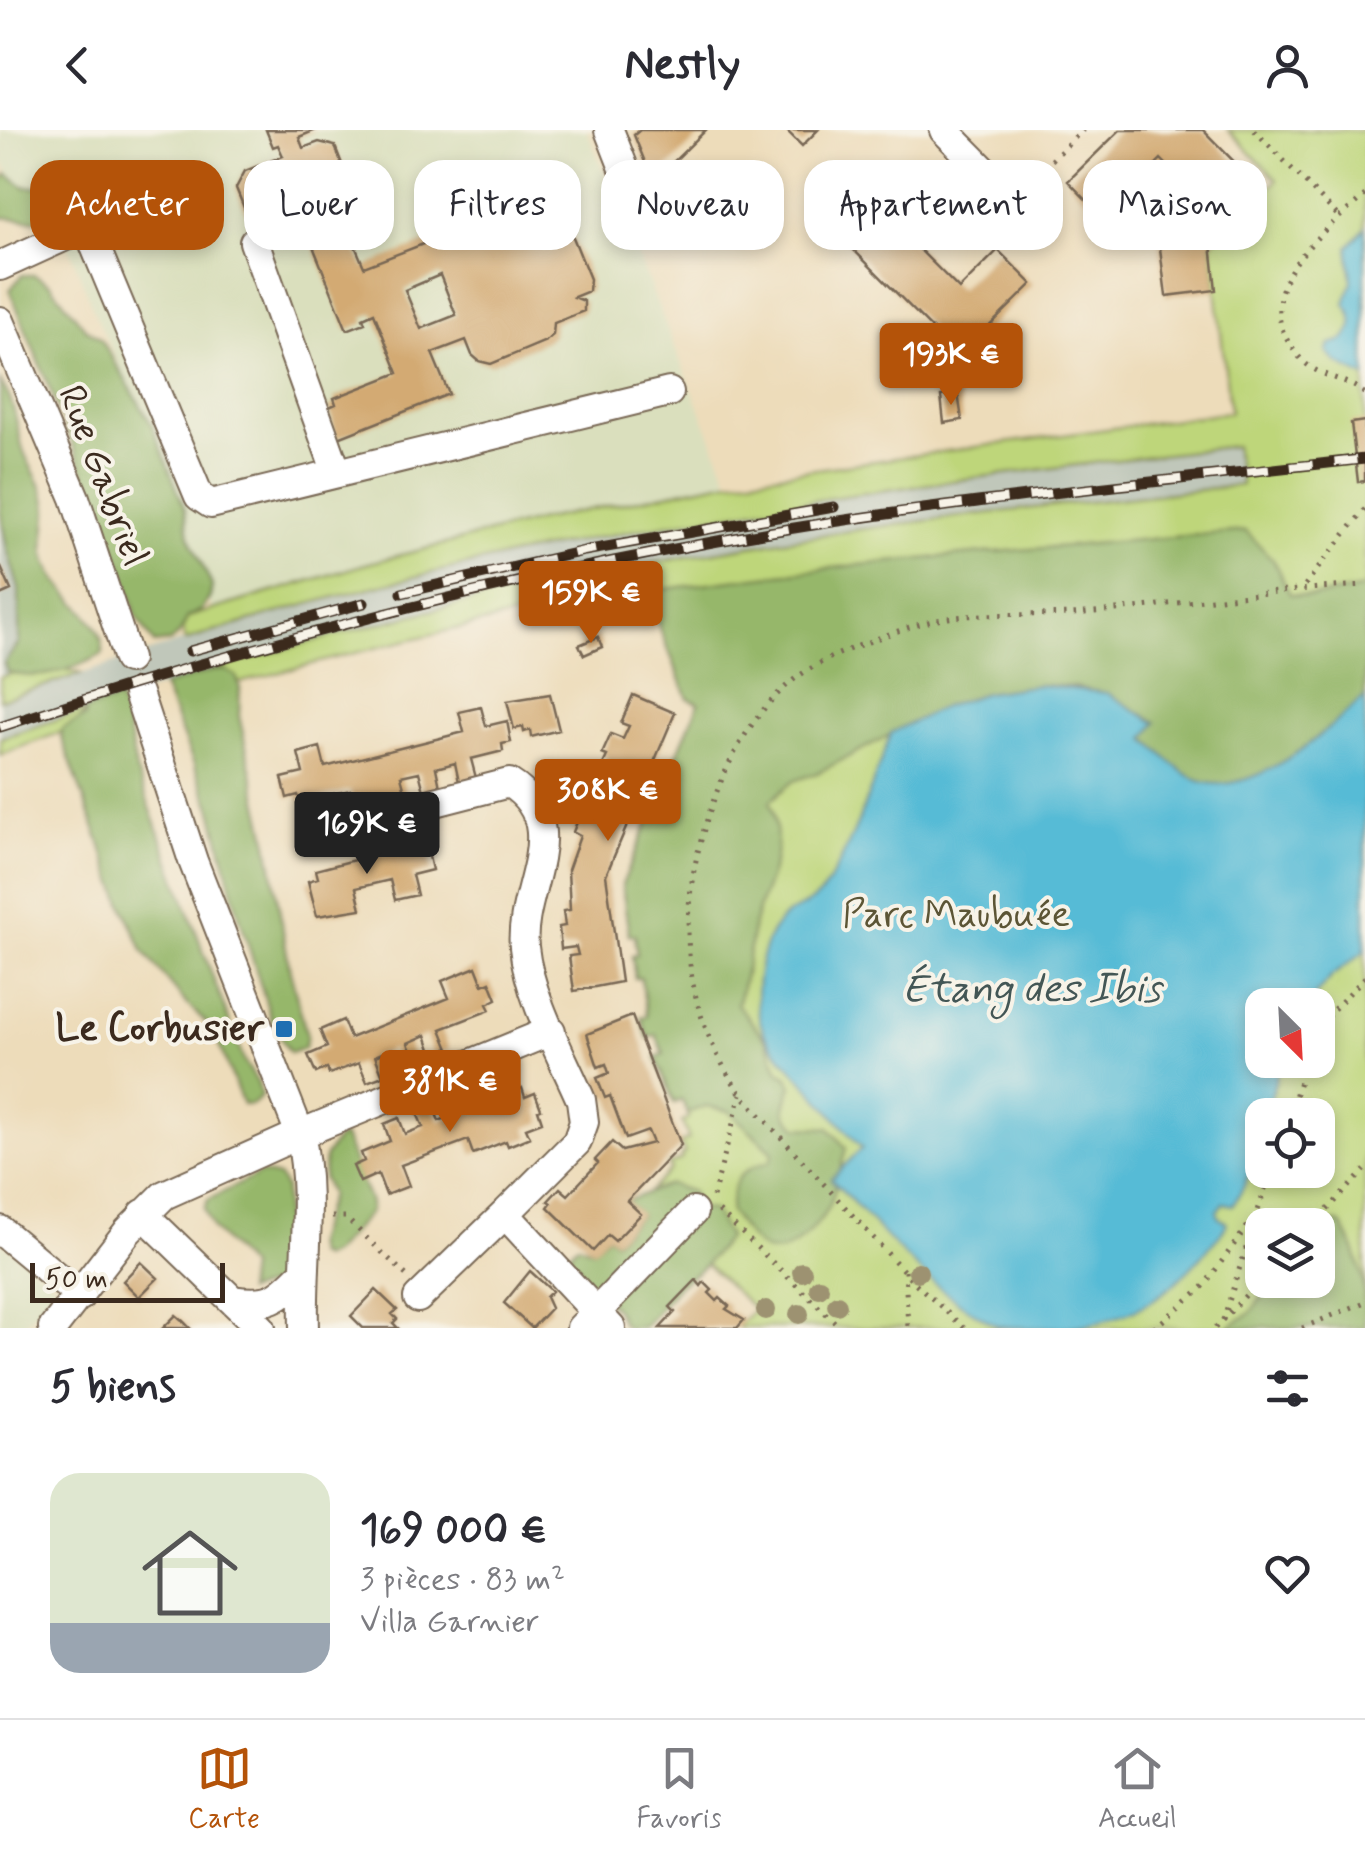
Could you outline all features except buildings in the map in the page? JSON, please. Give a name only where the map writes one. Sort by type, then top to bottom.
[{"type":"street","points":[[609,130],[621,160]]},
{"type":"street","points":[[944,130],[974,160]]},
{"type":"street","points":[[0,266],[81,230],[92,239],[199,496],[211,504],[669,392]]},
{"type":"street","points":[[257,250],[337,473]]},
{"type":"street","name":"Rue Gabriel","points":[[0,322],[75,498],[128,659]]},
{"type":"street","points":[[138,693],[193,860],[300,1134],[307,1175],[302,1273],[304,1328]]},
{"type":"street","points":[[327,830],[509,783],[527,794],[538,818],[542,846],[525,917],[523,944],[528,972],[581,1100],[584,1122],[578,1142],[421,1295]]},
{"type":"street","points":[[54,1328],[142,1214],[164,1195],[300,1134],[551,1032]]},
{"type":"street","points":[[506,1214],[596,1323],[693,1212]]},
{"type":"street","points":[[142,1214],[261,1328]]},
{"type":"street","points":[[0,1230],[80,1296]]},
{"type":"street","points":[[232,1300],[269,1301],[284,1293],[302,1273]]},
{"type":"path","points":[[1060,160],[1084,130]]},
{"type":"path","points":[[1254,130],[1340,218]]},
{"type":"path","points":[[1365,196],[1288,272],[1279,298],[1280,319],[1288,340],[1304,362],[1365,394]]},
{"type":"path","points":[[1303,587],[1365,509]]},
{"type":"path","points":[[964,1328],[904,1271],[741,1094],[718,1061],[700,1020],[690,969],[692,879],[706,822],[734,754],[783,689],[820,663],[904,628],[952,617],[998,613],[1045,617],[1303,587],[1365,585]]},
{"type":"path","points":[[1335,1008],[1365,976]]},
{"type":"path","points":[[741,1094],[712,1202],[841,1328]]},
{"type":"path","points":[[1329,1208],[1365,1170]]},
{"type":"path","points":[[307,1216],[345,1217],[421,1295]]},
{"type":"path","points":[[1154,1328],[1203,1287],[1245,1230]]},
{"type":"path","points":[[1223,1320],[1245,1250]]},
{"type":"path","points":[[904,1271],[908,1328]]},
{"type":"path","points":[[1215,1328],[1245,1296]]},
{"type":"path","points":[[1302,1328],[1365,1302]]},
{"type":"shaded area","points":[[0,130],[587,130],[601,165],[601,250],[636,250],[729,481],[549,518],[369,563],[212,610],[179,496],[94,312],[70,250],[224,250],[224,160],[30,160],[28,205],[0,157]]},
{"type":"shaded area","points":[[1352,432],[1242,485],[832,533],[688,557],[424,611],[238,663],[0,738],[0,700],[227,627],[415,577],[618,532],[864,492]]},
{"type":"shaded area","points":[[0,496],[50,670],[25,669],[0,677]]},
{"type":"shaded area","points":[[0,1242],[56,1286],[22,1328],[0,1328]]},
{"type":"green space","name":"Parc Maubuée","points":[[1228,130],[1365,130],[1365,1328],[740,1328],[754,1309],[701,1259],[591,1266],[640,1215],[640,1201],[671,1169],[668,1165],[682,1159],[685,1153],[680,1143],[689,1139],[682,1122],[689,1118],[682,1100],[674,1103],[656,1057],[664,1054],[656,1035],[648,1038],[641,1017],[647,1016],[641,978],[635,978],[635,935],[629,935],[622,885],[699,703],[688,698],[646,592],[430,635],[217,689],[196,675],[433,610],[673,559],[885,526],[1241,485],[1235,446],[837,497],[574,542],[443,570],[185,641],[183,625],[188,617],[369,563],[549,518],[729,481],[1230,412],[1212,250],[1267,250],[1267,190],[1277,180],[1267,170],[1267,160],[1257,160]]},
{"type":"green space","points":[[7,174],[30,187],[30,220],[0,217],[0,182]]},
{"type":"green space","points":[[22,275],[34,275],[51,285],[85,328],[101,339],[151,423],[185,509],[189,536],[212,586],[202,610],[188,617],[179,635],[170,642],[154,644],[136,616],[123,569],[10,290]]},
{"type":"green space","points":[[0,381],[12,404],[25,454],[46,502],[47,563],[57,581],[91,620],[102,642],[103,654],[44,675],[7,672],[4,663],[19,643],[19,589],[0,510]]},
{"type":"green space","points":[[1246,531],[1273,560],[1290,594],[1318,596],[1365,588],[1365,697],[1285,761],[1237,782],[1214,784],[1193,778],[1145,738],[1156,722],[1107,694],[1039,685],[985,693],[943,707],[817,773],[793,781],[770,801],[776,854],[753,928],[737,1004],[767,1041],[779,1072],[792,1085],[786,1103],[788,1117],[798,1127],[829,1128],[846,1148],[830,1204],[818,1223],[786,1249],[777,1252],[762,1248],[730,1212],[731,1201],[735,1184],[744,1172],[770,1162],[773,1152],[729,1111],[706,1106],[687,1113],[682,1100],[674,1103],[656,1057],[664,1054],[656,1035],[648,1038],[641,1017],[647,1016],[641,978],[635,978],[635,935],[629,935],[622,885],[699,703],[688,698],[645,592],[870,564]]},
{"type":"green space","points":[[25,669],[81,674],[0,700],[0,677]]},
{"type":"green space","points":[[226,670],[236,676],[240,688],[239,716],[268,843],[290,971],[307,1036],[304,1048],[290,1053],[273,1025],[212,810],[163,686]]},
{"type":"green space","points":[[119,699],[136,770],[244,1061],[258,1083],[261,1096],[252,1104],[243,1104],[212,1028],[144,952],[61,736],[63,728],[85,717],[86,710]]},
{"type":"green space","points":[[86,710],[75,727],[0,755],[0,738]]},
{"type":"green space","points":[[344,1137],[370,1212],[333,1253],[323,1258],[316,1255],[314,1243],[330,1195],[323,1178],[325,1156],[338,1138]]},
{"type":"green space","points":[[261,1173],[279,1177],[285,1188],[284,1273],[277,1283],[246,1292],[249,1267],[213,1229],[204,1209],[208,1200]]},
{"type":"green space","points":[[669,1184],[692,1192],[696,1208],[713,1211],[728,1237],[703,1267],[679,1285],[644,1327],[628,1328],[616,1310],[568,1266],[568,1255],[578,1244],[593,1250],[608,1235],[615,1241],[640,1215],[627,1201]]},
{"type":"green space","points":[[1335,1222],[1341,1224],[1358,1262],[1365,1328],[1226,1328],[1249,1314],[1262,1298],[1335,1298]]},
{"type":"water","points":[[1365,227],[1365,377],[1337,363],[1327,352],[1330,344],[1344,340],[1352,326],[1345,304],[1352,281],[1348,247]]},
{"type":"water","name":"Étang des Ibis","points":[[1039,685],[1107,693],[1156,723],[1145,739],[1174,765],[1193,778],[1214,784],[1237,782],[1285,760],[1365,697],[1365,951],[1322,988],[1245,988],[1245,1078],[1276,1078],[1271,1098],[1245,1098],[1245,1183],[1233,1205],[1223,1203],[1217,1211],[1218,1217],[1227,1223],[1187,1272],[1148,1303],[1101,1322],[1044,1328],[998,1326],[929,1279],[831,1179],[862,1148],[769,1042],[758,1011],[760,966],[769,938],[786,915],[819,895],[834,872],[891,733],[943,707],[985,693]]},
{"type":"railway","points":[[0,727],[266,645],[627,558],[879,515],[1365,459]]},
{"type":"railway","points":[[402,593],[584,551],[834,507]]},
{"type":"railway","points":[[190,651],[364,603]]},
{"type":"place","name":"Le Corbusier","points":[[284,1029]]}]
